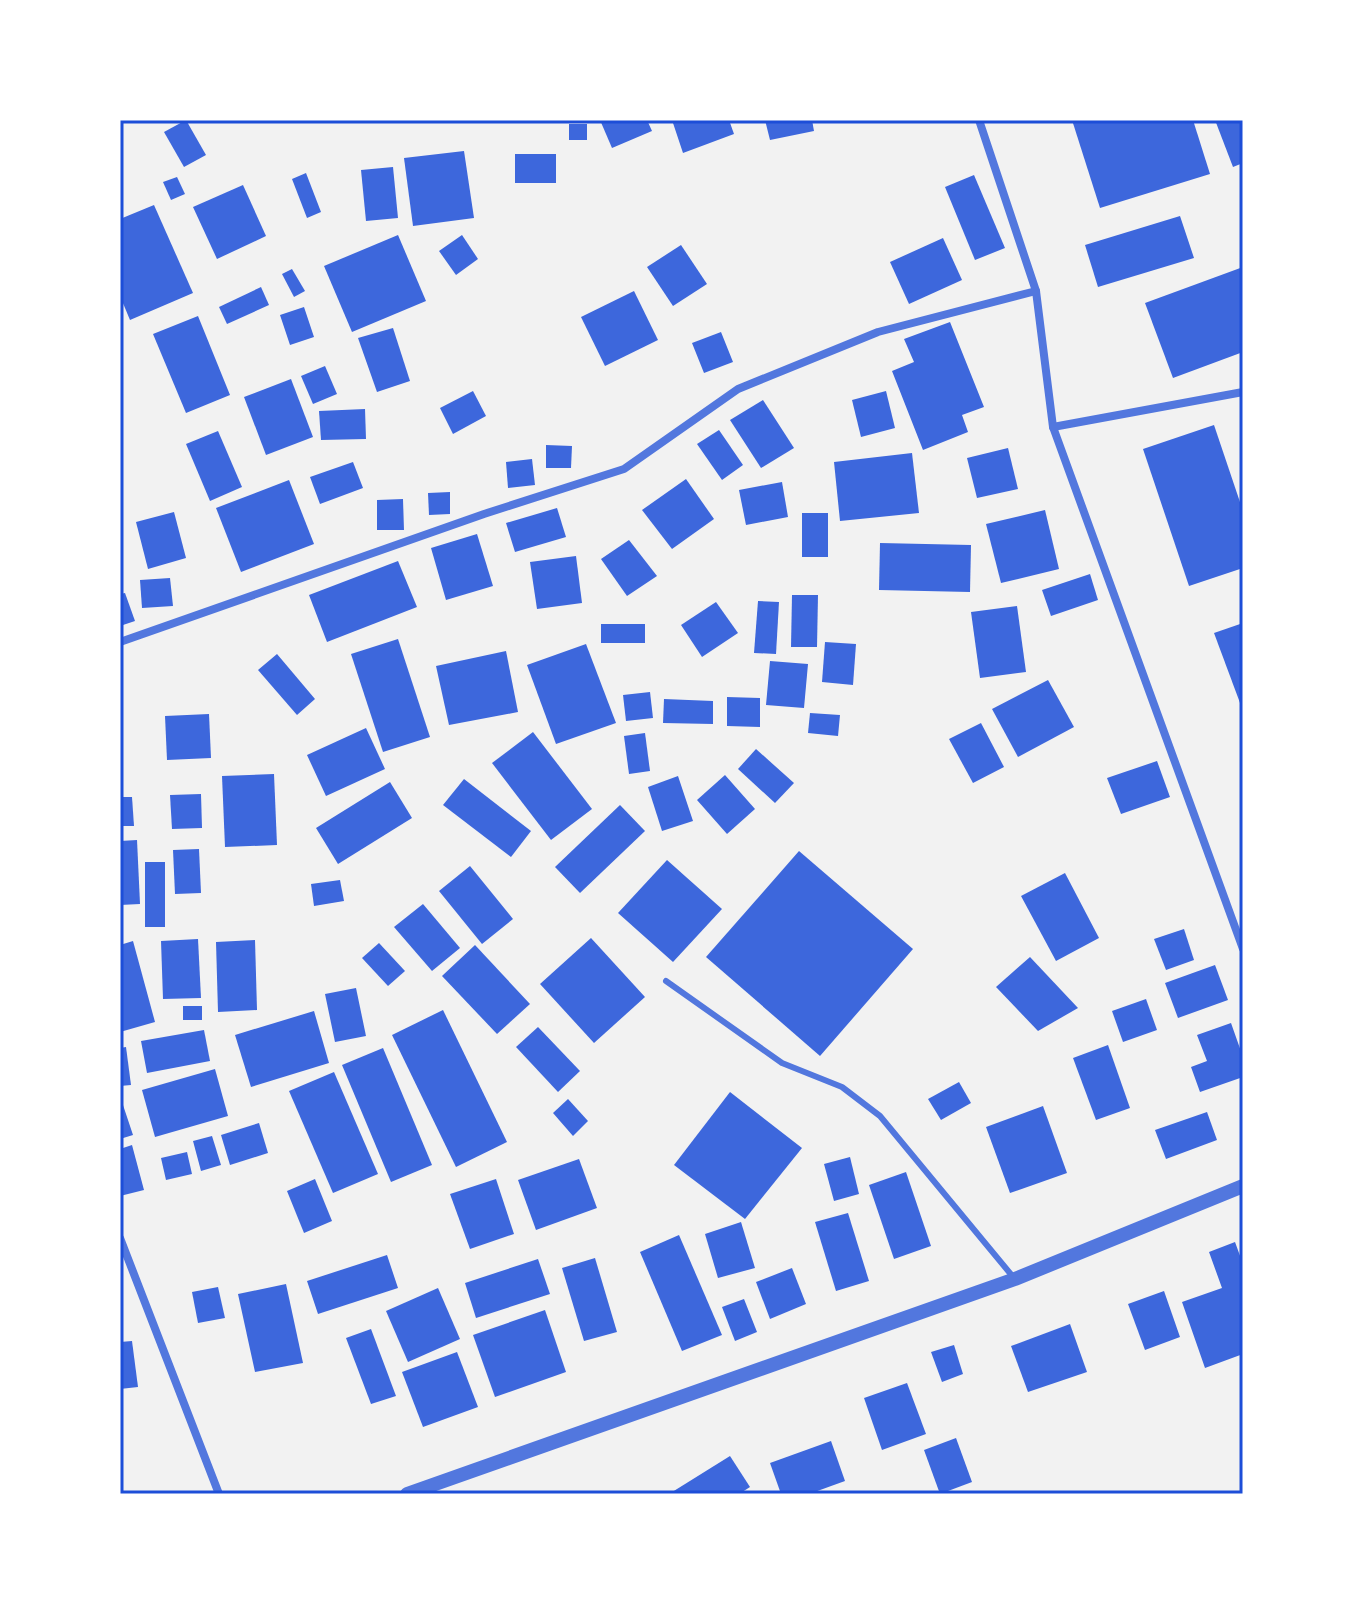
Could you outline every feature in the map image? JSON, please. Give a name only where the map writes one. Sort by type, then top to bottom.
[{"type":"street","points":[[979,120],[1036,291],[1053,427],[1243,949]]},
{"type":"street","points":[[120,642],[484,514],[624,469],[738,389],[878,332],[1036,291]]},
{"type":"street","points":[[1053,427],[1243,392]]},
{"type":"street","points":[[407,1494],[1015,1279],[1243,1186]]},
{"type":"street","points":[[120,1238],[219,1494]]},
{"type":"lane","points":[[666,981],[782,1063],[842,1087],[880,1116],[1015,1279]]},
{"type":"building","points":[[186,120],[206,155],[184,167],[164,132]]},
{"type":"building","points":[[600,120],[647,120],[652,131],[612,148]]},
{"type":"building","points":[[672,120],[729,120],[734,134],[683,153]]},
{"type":"building","points":[[765,120],[812,120],[814,131],[770,140]]},
{"type":"building","points":[[1072,120],[1193,120],[1210,174],[1100,208]]},
{"type":"building","points":[[1215,120],[1243,120],[1243,163],[1233,167]]},
{"type":"building","points":[[569,124],[587,124],[587,140],[569,140]]},
{"type":"building","points":[[464,151],[474,218],[413,226],[404,158]]},
{"type":"building","points":[[515,154],[556,154],[556,183],[515,183]]},
{"type":"building","points":[[393,167],[398,218],[366,221],[361,170]]},
{"type":"building","points":[[306,173],[321,212],[307,218],[292,179]]},
{"type":"building","points":[[974,175],[1005,248],[975,260],[945,187]]},
{"type":"building","points":[[177,177],[185,194],[171,200],[163,182]]},
{"type":"building","points":[[243,185],[266,236],[217,259],[193,207]]},
{"type":"building","points":[[154,205],[193,293],[130,320],[120,296],[120,219]]},
{"type":"building","points":[[1180,216],[1194,258],[1098,287],[1085,245]]},
{"type":"building","points":[[398,235],[426,301],[352,332],[324,266]]},
{"type":"building","points":[[462,235],[478,259],[456,275],[439,251]]},
{"type":"building","points":[[943,238],[962,280],[909,304],[890,262]]},
{"type":"building","points":[[681,245],[707,284],[673,306],[647,267]]},
{"type":"building","points":[[1243,267],[1243,352],[1173,378],[1145,303]]},
{"type":"building","points":[[292,269],[305,291],[294,297],[282,274]]},
{"type":"building","points":[[261,287],[269,305],[227,324],[219,307]]},
{"type":"building","points":[[634,291],[658,340],[605,366],[581,317]]},
{"type":"building","points":[[304,307],[314,337],[290,345],[280,315]]},
{"type":"building","points":[[198,316],[230,395],[186,413],[153,334]]},
{"type":"building","points":[[950,322],[984,407],[962,415],[968,432],[923,450],[892,371],[914,362],[904,339]]},
{"type":"building","points":[[393,328],[410,381],[377,392],[358,338]]},
{"type":"building","points":[[721,332],[733,362],[704,373],[692,343]]},
{"type":"building","points":[[325,366],[337,394],[313,404],[301,376]]},
{"type":"building","points":[[291,379],[313,437],[266,455],[244,397]]},
{"type":"building","points":[[473,391],[486,416],[453,434],[440,408]]},
{"type":"building","points":[[886,391],[895,428],[861,437],[852,400]]},
{"type":"building","points":[[763,400],[794,448],[761,468],[730,420]]},
{"type":"building","points":[[365,409],[366,439],[321,440],[319,411]]},
{"type":"building","points":[[1214,425],[1243,511],[1243,568],[1189,586],[1143,449]]},
{"type":"building","points":[[719,430],[743,465],[722,480],[697,444]]},
{"type":"building","points":[[218,431],[242,487],[210,501],[186,444]]},
{"type":"building","points":[[546,445],[572,446],[571,468],[546,468]]},
{"type":"building","points":[[1008,448],[1018,489],[977,498],[967,458]]},
{"type":"building","points":[[912,453],[919,513],[840,521],[834,462]]},
{"type":"building","points":[[532,459],[535,485],[508,488],[506,462]]},
{"type":"building","points":[[353,462],[363,488],[320,504],[310,477]]},
{"type":"building","points":[[686,479],[714,519],[672,549],[642,510]]},
{"type":"building","points":[[289,480],[314,544],[241,572],[216,508]]},
{"type":"building","points":[[782,482],[788,517],[746,525],[739,490]]},
{"type":"building","points":[[450,492],[450,514],[429,515],[428,493]]},
{"type":"building","points":[[403,499],[404,530],[377,530],[377,500]]},
{"type":"building","points":[[557,508],[566,537],[515,552],[506,523]]},
{"type":"building","points":[[1045,510],[1059,569],[1001,583],[986,524]]},
{"type":"building","points":[[174,512],[186,558],[148,569],[136,522]]},
{"type":"building","points":[[802,513],[828,513],[828,557],[802,557]]},
{"type":"building","points":[[477,534],[493,586],[446,600],[431,548]]},
{"type":"building","points":[[629,540],[657,576],[627,596],[601,559]]},
{"type":"building","points":[[880,543],[971,545],[970,592],[879,590]]},
{"type":"building","points":[[576,556],[582,603],[537,609],[530,562]]},
{"type":"building","points":[[398,561],[417,607],[327,642],[309,595]]},
{"type":"building","points":[[1090,574],[1098,600],[1051,616],[1042,590]]},
{"type":"building","points":[[170,578],[173,606],[142,608],[140,580]]},
{"type":"building","points":[[125,593],[135,621],[120,626],[120,594]]},
{"type":"building","points":[[792,595],[818,595],[817,647],[791,647]]},
{"type":"building","points":[[758,601],[779,602],[776,654],[754,653]]},
{"type":"building","points":[[716,602],[738,633],[702,657],[681,625]]},
{"type":"building","points":[[1017,606],[1026,672],[980,678],[971,612]]},
{"type":"building","points":[[1243,623],[1243,711],[1214,633]]},
{"type":"building","points":[[601,624],[645,624],[645,643],[601,643]]},
{"type":"building","points":[[398,639],[430,737],[383,752],[351,654]]},
{"type":"building","points":[[825,642],[856,644],[853,685],[822,682]]},
{"type":"building","points":[[586,644],[616,723],[556,744],[527,665]]},
{"type":"building","points":[[506,651],[518,712],[449,725],[436,666]]},
{"type":"building","points":[[277,654],[315,699],[297,715],[258,670]]},
{"type":"building","points":[[770,661],[808,664],[804,708],[766,705]]},
{"type":"building","points":[[1048,680],[1074,727],[1018,757],[992,709]]},
{"type":"building","points":[[650,692],[653,718],[626,721],[623,695]]},
{"type":"building","points":[[727,697],[760,698],[760,727],[727,726]]},
{"type":"building","points":[[664,699],[713,701],[713,724],[663,723]]},
{"type":"building","points":[[810,713],[840,715],[838,736],[808,733]]},
{"type":"building","points":[[209,714],[211,758],[167,760],[165,716]]},
{"type":"building","points":[[981,723],[1004,767],[973,783],[949,739]]},
{"type":"building","points":[[366,728],[385,769],[326,796],[307,755]]},
{"type":"building","points":[[533,732],[592,809],[551,840],[492,763]]},
{"type":"building","points":[[645,733],[650,771],[629,774],[624,736]]},
{"type":"building","points":[[756,749],[794,783],[775,803],[738,769]]},
{"type":"building","points":[[1157,761],[1170,797],[1121,814],[1107,778]]},
{"type":"building","points":[[274,774],[277,845],[225,847],[222,776]]},
{"type":"building","points":[[725,775],[755,809],[727,834],[697,800]]},
{"type":"building","points":[[678,776],[693,821],[662,831],[648,787]]},
{"type":"building","points":[[464,779],[531,831],[511,857],[443,805]]},
{"type":"building","points":[[390,782],[412,818],[338,864],[316,828]]},
{"type":"building","points":[[201,794],[202,828],[172,829],[170,795]]},
{"type":"building","points":[[120,797],[132,797],[134,826],[120,826]]},
{"type":"building","points":[[620,805],[645,831],[580,893],[555,867]]},
{"type":"building","points":[[137,840],[140,904],[120,905],[120,841]]},
{"type":"building","points":[[199,849],[201,893],[175,894],[173,850]]},
{"type":"building","points":[[799,851],[913,949],[820,1056],[706,957]]},
{"type":"building","points":[[667,860],[722,909],[673,962],[618,913]]},
{"type":"building","points":[[145,862],[165,862],[165,927],[145,927]]},
{"type":"building","points":[[470,866],[513,919],[482,944],[439,891]]},
{"type":"building","points":[[1065,873],[1099,938],[1056,961],[1021,896]]},
{"type":"building","points":[[340,880],[344,901],[314,906],[311,884]]},
{"type":"building","points":[[423,904],[460,948],[432,971],[394,927]]},
{"type":"building","points":[[1184,929],[1194,960],[1166,970],[1154,939]]},
{"type":"building","points":[[591,938],[645,997],[594,1043],[540,984]]},
{"type":"building","points":[[198,939],[201,998],[163,999],[161,941]]},
{"type":"building","points":[[255,940],[257,1010],[218,1012],[216,942]]},
{"type":"building","points":[[133,941],[155,1022],[120,1032],[120,945]]},
{"type":"building","points":[[379,943],[405,971],[388,986],[362,958]]},
{"type":"building","points":[[475,945],[530,1004],[497,1034],[442,976]]},
{"type":"building","points":[[1030,957],[1078,1008],[1038,1031],[996,987]]},
{"type":"building","points":[[1215,965],[1228,1000],[1178,1018],[1165,983]]},
{"type":"building","points":[[356,988],[366,1036],[335,1042],[325,994]]},
{"type":"building","points":[[1146,999],[1157,1030],[1123,1042],[1112,1011]]},
{"type":"building","points":[[183,1006],[202,1006],[202,1020],[183,1020]]},
{"type":"building","points":[[443,1010],[507,1142],[456,1167],[392,1035]]},
{"type":"building","points":[[314,1011],[329,1063],[251,1087],[235,1035]]},
{"type":"building","points":[[1231,1023],[1243,1057],[1243,1077],[1200,1092],[1191,1067],[1207,1061],[1197,1035]]},
{"type":"building","points":[[538,1027],[580,1071],[558,1092],[516,1047]]},
{"type":"building","points":[[204,1030],[210,1061],[147,1073],[141,1041]]},
{"type":"building","points":[[1108,1045],[1130,1108],[1096,1120],[1073,1058]]},
{"type":"building","points":[[126,1047],[131,1085],[120,1086],[120,1048]]},
{"type":"building","points":[[383,1048],[432,1165],[391,1182],[342,1065]]},
{"type":"building","points":[[215,1069],[228,1116],[155,1137],[142,1090]]},
{"type":"building","points":[[334,1072],[378,1174],[333,1193],[289,1091]]},
{"type":"building","points":[[959,1082],[971,1103],[941,1120],[928,1099]]},
{"type":"building","points":[[730,1092],[802,1148],[745,1219],[674,1165]]},
{"type":"building","points":[[120,1096],[133,1135],[120,1139]]},
{"type":"building","points":[[568,1099],[588,1121],[573,1136],[553,1113]]},
{"type":"building","points":[[1043,1106],[1067,1173],[1010,1193],[986,1127]]},
{"type":"building","points":[[1207,1112],[1217,1140],[1166,1159],[1155,1130]]},
{"type":"building","points":[[259,1123],[268,1153],[230,1165],[221,1135]]},
{"type":"building","points":[[212,1136],[221,1165],[201,1171],[193,1141]]},
{"type":"building","points":[[132,1145],[144,1190],[120,1196],[120,1149]]},
{"type":"building","points":[[187,1152],[192,1174],[166,1180],[161,1158]]},
{"type":"building","points":[[850,1157],[859,1194],[834,1201],[824,1164]]},
{"type":"building","points":[[579,1159],[597,1208],[536,1230],[518,1180]]},
{"type":"building","points":[[906,1172],[931,1246],[894,1259],[869,1185]]},
{"type":"building","points":[[315,1179],[332,1221],[304,1233],[287,1191]]},
{"type":"building","points":[[496,1179],[514,1234],[470,1249],[450,1194]]},
{"type":"building","points":[[848,1213],[869,1281],[836,1291],[815,1222]]},
{"type":"building","points":[[741,1222],[755,1268],[718,1278],[705,1234]]},
{"type":"building","points":[[679,1235],[722,1335],[682,1351],[640,1252]]},
{"type":"building","points":[[1235,1242],[1243,1264],[1243,1354],[1205,1368],[1182,1302],[1222,1288],[1209,1252]]},
{"type":"building","points":[[387,1255],[398,1288],[318,1314],[307,1281]]},
{"type":"building","points":[[595,1258],[617,1332],[584,1341],[562,1268]]},
{"type":"building","points":[[538,1259],[550,1294],[476,1318],[465,1283]]},
{"type":"building","points":[[792,1268],[806,1304],[770,1319],[756,1282]]},
{"type":"building","points":[[286,1284],[303,1363],[255,1372],[238,1294]]},
{"type":"building","points":[[218,1287],[225,1318],[198,1323],[192,1292]]},
{"type":"building","points":[[438,1288],[460,1339],[408,1362],[386,1311]]},
{"type":"building","points":[[1164,1291],[1180,1337],[1145,1350],[1128,1304]]},
{"type":"building","points":[[744,1299],[757,1332],[735,1341],[722,1307]]},
{"type":"building","points":[[545,1310],[566,1372],[495,1397],[473,1335]]},
{"type":"building","points":[[1070,1324],[1087,1372],[1028,1392],[1011,1346]]},
{"type":"building","points":[[371,1329],[396,1396],[371,1404],[346,1338]]},
{"type":"building","points":[[132,1341],[138,1387],[120,1389],[120,1342]]},
{"type":"building","points":[[954,1345],[963,1374],[942,1382],[931,1352]]},
{"type":"building","points":[[457,1352],[478,1407],[423,1427],[402,1372]]},
{"type":"building","points":[[907,1383],[926,1434],[882,1450],[864,1398]]},
{"type":"building","points":[[956,1438],[972,1482],[940,1494],[924,1450]]},
{"type":"building","points":[[831,1441],[845,1481],[809,1494],[781,1494],[770,1463]]},
{"type":"building","points":[[730,1456],[750,1487],[739,1494],[669,1494]]}]
